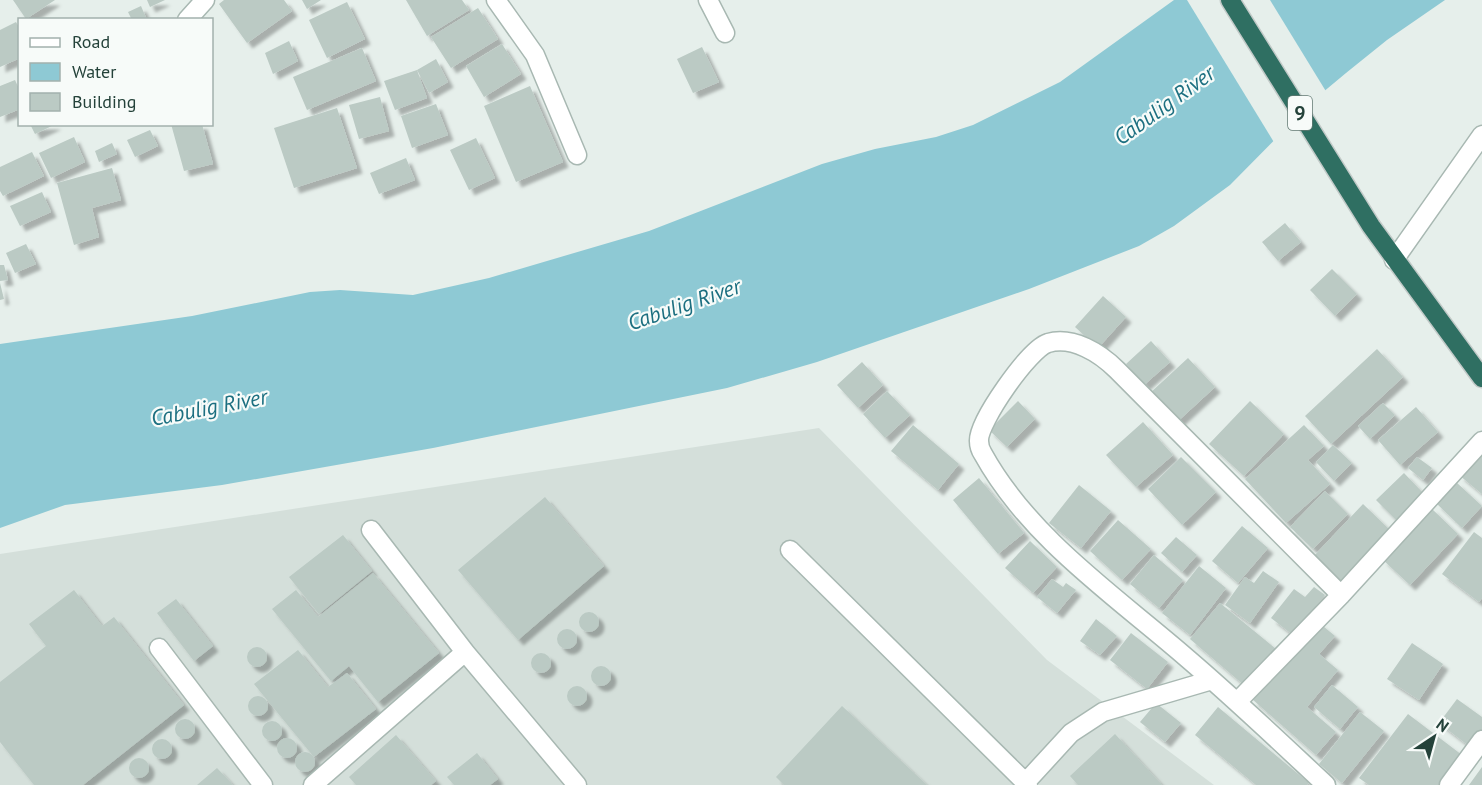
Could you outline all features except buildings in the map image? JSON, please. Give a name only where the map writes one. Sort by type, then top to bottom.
[{"type":"highway","name":"9","points":[[1230,0],[1371,226],[1482,378]]},
{"type":"street","points":[[189,18],[206,0]]},
{"type":"street","points":[[496,0],[535,55],[577,155]]},
{"type":"street","points":[[708,0],[725,33]]},
{"type":"street","points":[[1394,260],[1482,135]]},
{"type":"street","points":[[1326,785],[1237,702],[1062,552],[1019,506],[983,453],[978,442],[984,424],[1031,353],[1048,343],[1061,342],[1079,345],[1104,357],[1341,595]]},
{"type":"street","points":[[1237,702],[1341,595],[1482,441]]},
{"type":"street","points":[[371,530],[465,652],[577,785]]},
{"type":"street","points":[[790,550],[1027,784],[1071,733],[1103,712],[1212,680]]},
{"type":"street","points":[[159,648],[263,785]]},
{"type":"street","points":[[313,785],[465,652]]},
{"type":"street","points":[[1449,785],[1482,740]]},
{"type":"shaded area","points":[[819,428],[1047,660],[1214,785],[0,785],[0,554]]},
{"type":"water","name":"Cabulig River","points":[[1174,0],[1445,0],[1387,40],[1316,98],[1230,185],[1174,226],[1139,246],[1029,289],[817,362],[727,388],[433,448],[222,485],[65,505],[0,528],[0,344],[192,316],[310,292],[340,290],[413,295],[489,278],[649,231],[822,164],[875,149],[936,137],[973,125],[1060,82]]},
{"type":"pier","points":[[1187,0],[1270,0],[1327,93],[1275,144]]}]
